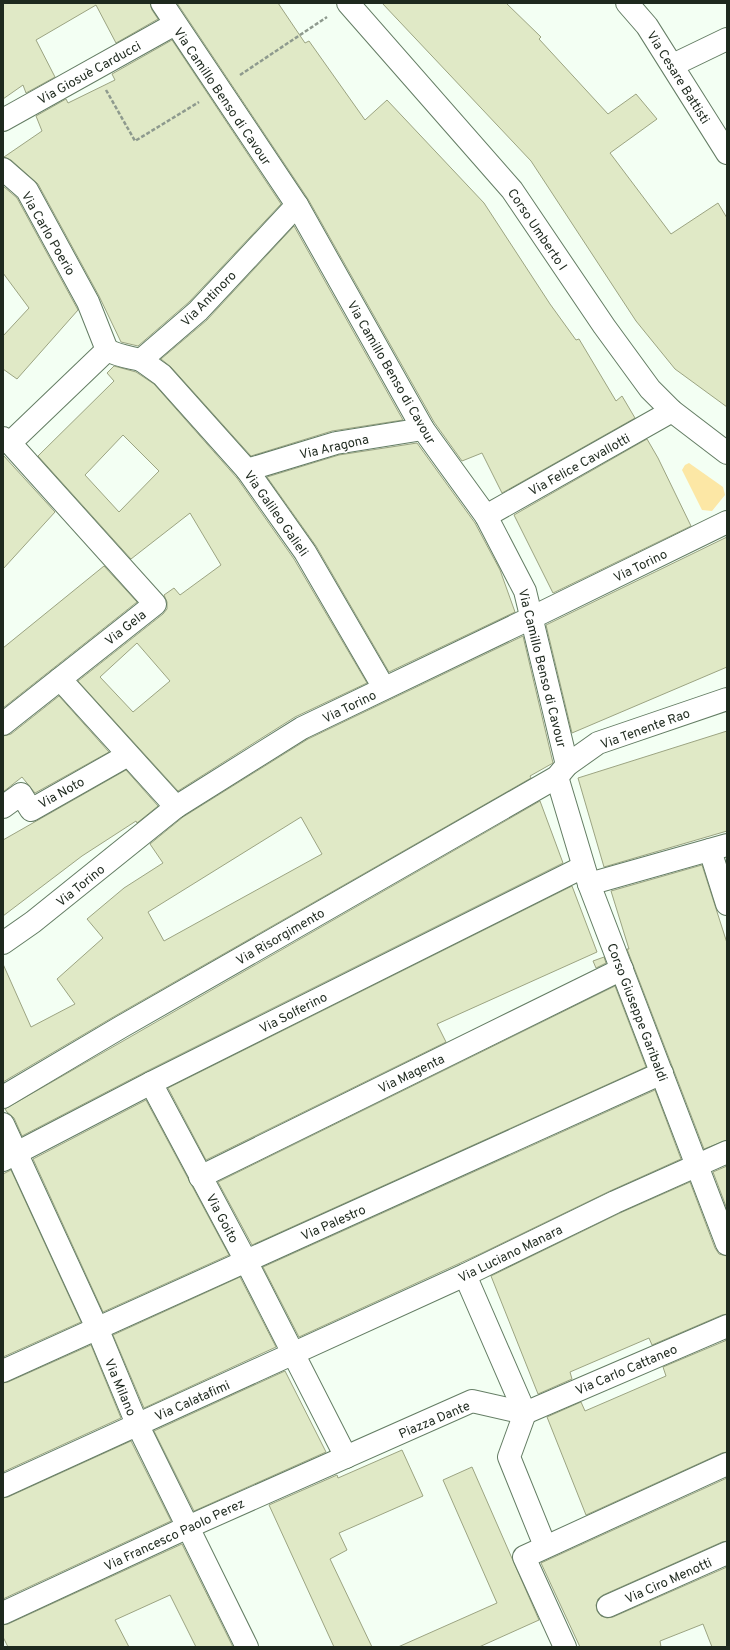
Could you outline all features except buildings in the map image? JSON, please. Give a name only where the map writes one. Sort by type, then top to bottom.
[{"type":"street","name":"Via Camillo Benso di Cavour","points":[[162,3],[297,205],[423,429],[486,516],[525,591],[562,771]]},
{"type":"street","name":"Corso Umberto I","points":[[348,3],[512,190],[604,326],[650,389],[672,412],[727,453]]},
{"type":"street","name":"Via Cesare Battisti","points":[[627,3],[648,26],[727,153]]},
{"type":"street","name":"Via Giosuè Carducci","points":[[3,120],[175,24]]},
{"type":"street","points":[[673,65],[727,40]]},
{"type":"street","name":"Via Carlo Poerio","points":[[3,169],[27,190],[88,302],[106,350]]},
{"type":"street","name":"Via Antinoro","points":[[141,360],[198,311],[297,205]]},
{"type":"street","points":[[6,440],[106,350],[120,356],[141,360]]},
{"type":"street","name":"Via Galileo Galieli","points":[[141,360],[162,375],[247,470],[305,552],[384,688]]},
{"type":"street","name":"Via Felice Cavallotti","points":[[486,516],[672,412]]},
{"type":"street","name":"Via Aragona","points":[[247,470],[336,443],[423,429]]},
{"type":"street","name":"Via Gela","points":[[3,724],[155,604],[6,440]]},
{"type":"street","name":"Via Torino","points":[[3,943],[33,922],[176,807],[302,728],[727,522]]},
{"type":"street","points":[[60,679],[176,807]]},
{"type":"street","name":"Via Tenente Rao","points":[[562,771],[598,743],[727,699]]},
{"type":"street","name":"Via Noto","points":[[3,807],[21,794],[30,810],[128,755]]},
{"type":"street","name":"Corso Giuseppe Garibaldi","points":[[562,771],[586,876],[727,1244]]},
{"type":"street","name":"Via Risorgimento","points":[[3,1097],[562,771]]},
{"type":"street","points":[[718,847],[727,904]]},
{"type":"street","name":"Via Solferino","points":[[9,1156],[151,1084],[586,876],[718,847]]},
{"type":"street","name":"Via Magenta","points":[[200,1176],[622,969]]},
{"type":"street","name":"Via Palestro","points":[[3,1371],[662,1073]]},
{"type":"street","name":"Via Goito","points":[[151,1084],[246,1261],[346,1457]]},
{"type":"street","name":"Via Milano","points":[[3,1124],[9,1156],[96,1328],[137,1424],[247,1647]]},
{"type":"street","name":"Via Luciano Manara","points":[[293,1354],[465,1275],[615,1202],[727,1152]]},
{"type":"street","points":[[465,1275],[525,1413],[508,1457],[545,1546]]},
{"type":"street","name":"Via Carlo Cattaneo","points":[[525,1413],[727,1326]]},
{"type":"street","name":"Via Calatafimi","points":[[3,1486],[293,1354]]},
{"type":"street","name":"Piazza Dante","points":[[346,1457],[472,1401],[525,1413]]},
{"type":"street","name":"Via Francesco Paolo Perez","points":[[3,1613],[188,1527],[346,1457]]},
{"type":"street","points":[[565,1647],[524,1557],[545,1546],[727,1464]]},
{"type":"street","name":"Via Ciro Menotti","points":[[608,1606],[727,1553]]},
{"type":"path","points":[[95,69],[135,141],[219,89],[328,16]]},
{"type":"shaded area","points":[[689,463],[723,487],[725,495],[712,511],[702,510],[682,470],[685,465]]}]
